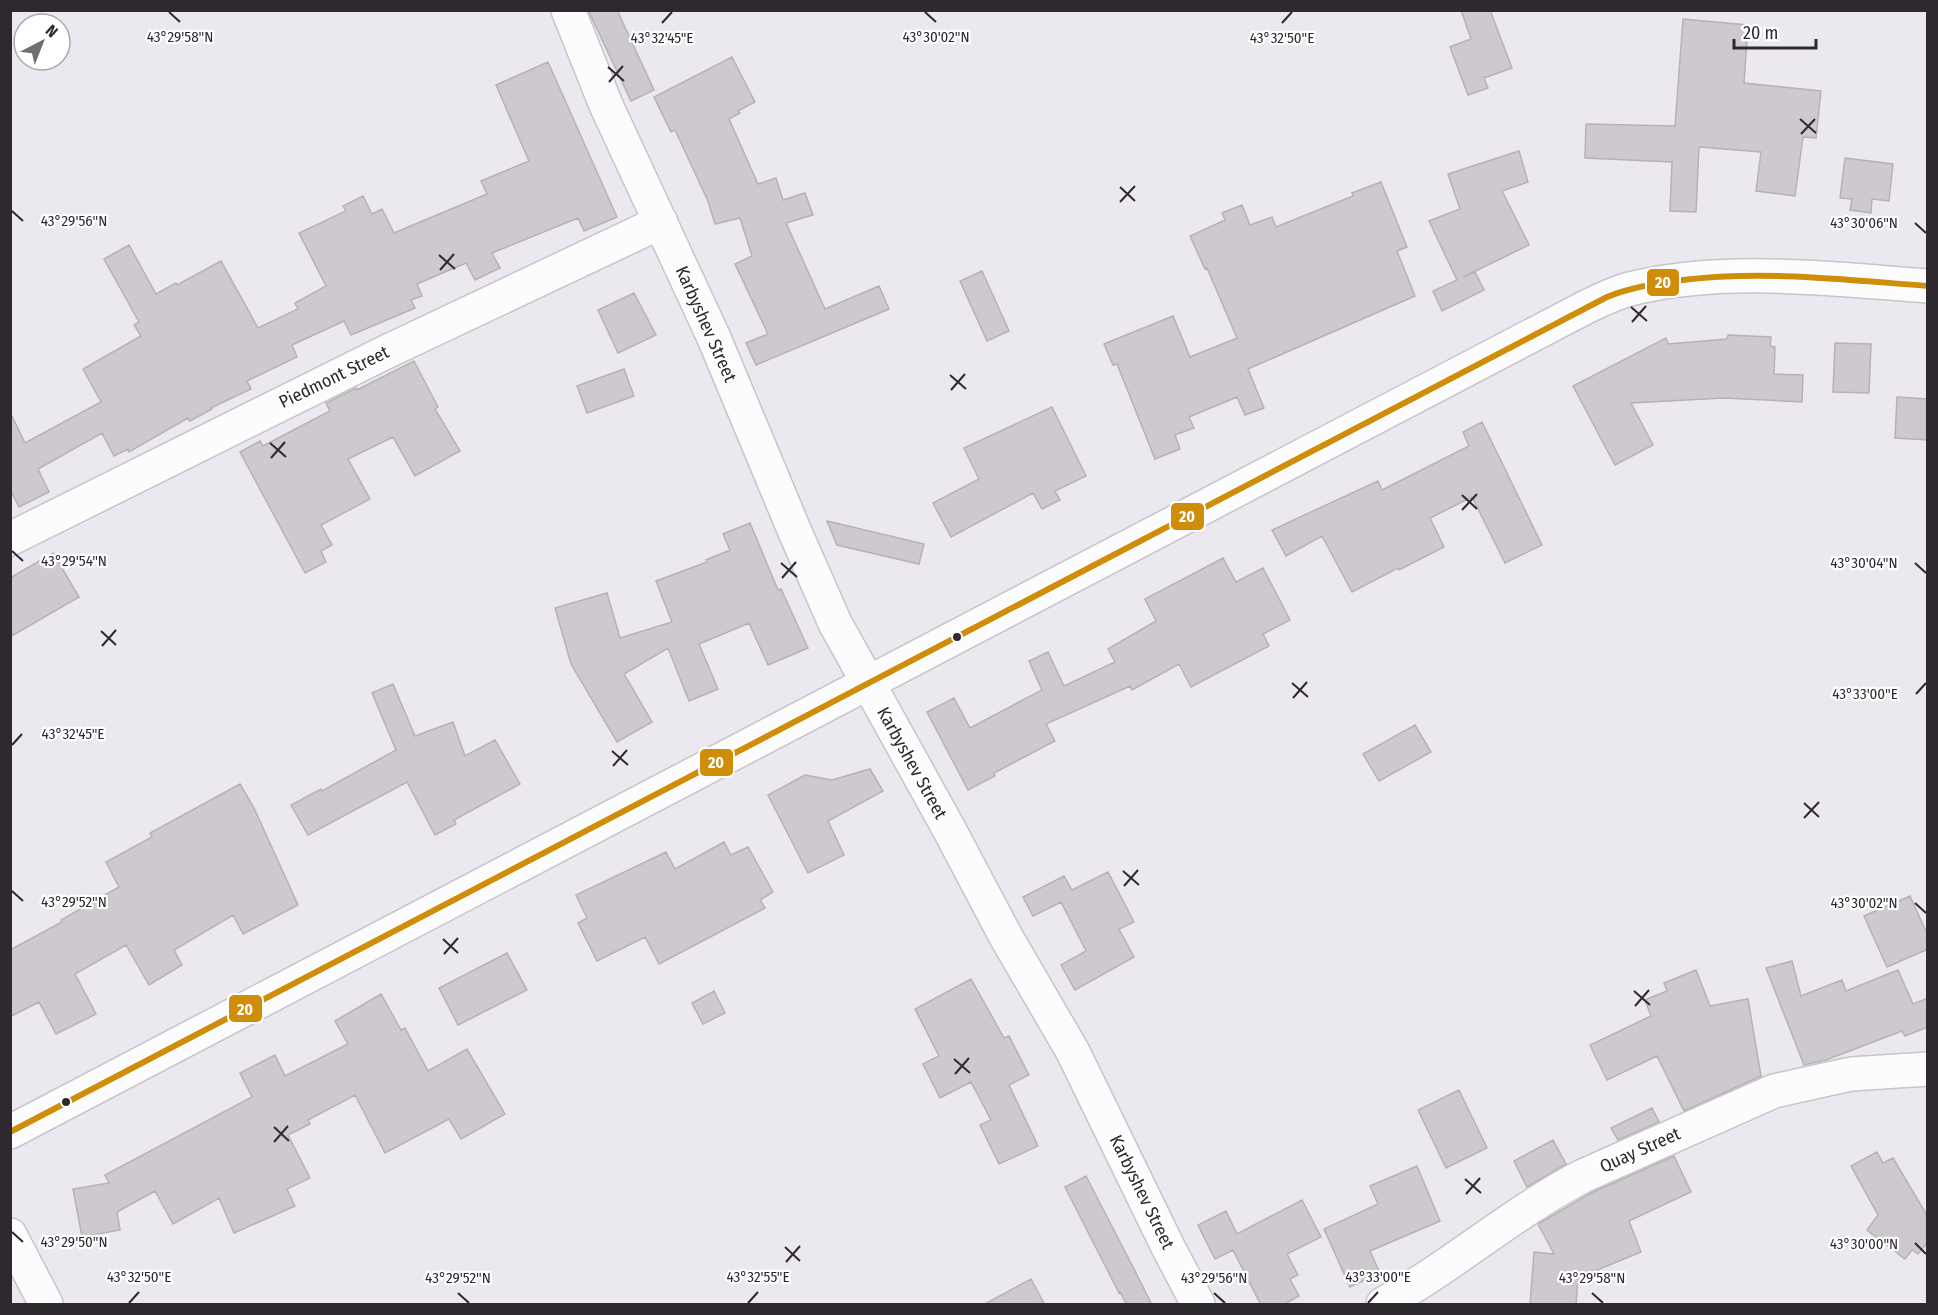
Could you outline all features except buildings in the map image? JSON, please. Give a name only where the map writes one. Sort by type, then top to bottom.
[{"type":"street","name":"Karbyshev Street","points":[[568,10],[606,105],[714,338],[831,613],[1005,935],[1073,1052],[1198,1305]]},
{"type":"street","name":"Piedmont Street","points":[[10,539],[386,352],[661,222]]},
{"type":"street","points":[[10,1132],[1588,306],[1624,290],[1696,277],[1745,276],[1837,279],[1928,286]]},
{"type":"street","name":"Quay Street","points":[[1383,1305],[1418,1285],[1529,1206],[1554,1191],[1774,1091],[1851,1074],[1928,1069]]},
{"type":"street","points":[[10,1235],[46,1305]]},
{"type":"transit line","name":"20","points":[[10,1132],[1607,297],[1635,288],[1713,277],[1806,277],[1928,286]]}]
